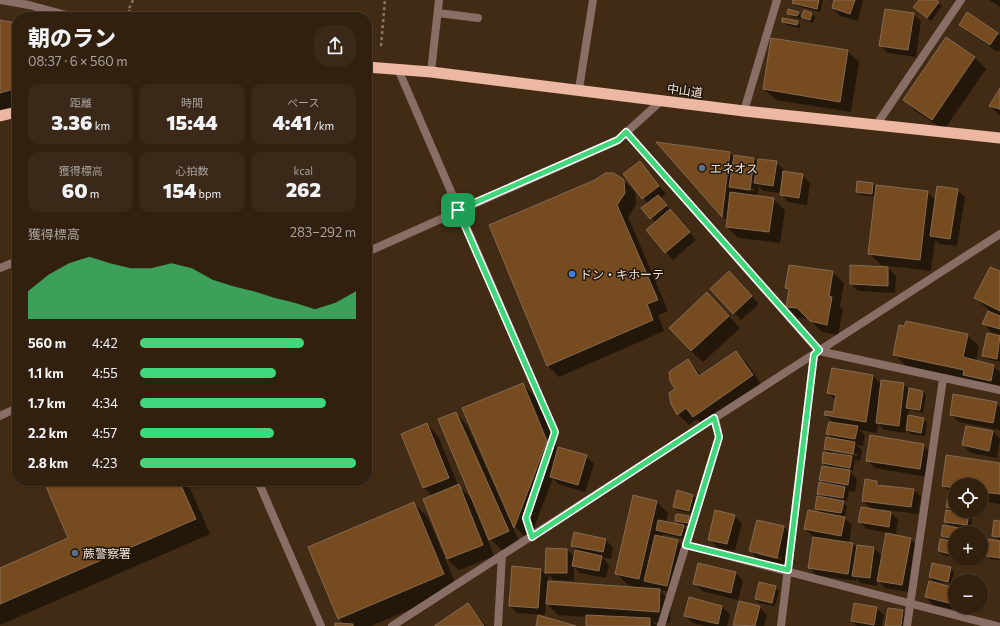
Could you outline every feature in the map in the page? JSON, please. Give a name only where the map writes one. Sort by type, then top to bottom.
[{"type":"highway","name":"中山道","points":[[372,66],[579,89],[744,111],[1000,138]]},
{"type":"highway","points":[[0,116],[12,113]]},
{"type":"street","points":[[0,0],[30,3],[58,12]]},
{"type":"street","points":[[431,72],[439,0]]},
{"type":"street","points":[[579,89],[593,0]]},
{"type":"street","points":[[744,111],[777,0]]},
{"type":"street","points":[[877,124],[961,0]]},
{"type":"street","points":[[438,13],[478,18]]},
{"type":"street","points":[[398,69],[555,432],[526,518],[532,537]]},
{"type":"street","points":[[372,250],[458,210],[618,140],[662,100]]},
{"type":"street","points":[[626,132],[817,353],[1000,390]]},
{"type":"street","points":[[392,626],[1000,234]]},
{"type":"street","points":[[0,268],[12,263]]},
{"type":"street","points":[[781,626],[817,353]]},
{"type":"street","points":[[907,626],[943,379]]},
{"type":"street","points":[[0,416],[12,410]]},
{"type":"street","points":[[661,626],[719,437],[714,418]]},
{"type":"street","points":[[260,486],[321,626]]},
{"type":"street","points":[[686,545],[788,570],[997,626]]},
{"type":"street","points":[[498,626],[502,555]]},
{"type":"path","points":[[132,0],[128,11],[132,12]]},
{"type":"path","points":[[381,46],[385,0]]},
{"type":"building","points":[[793,0],[819,0],[817,9],[792,3]]},
{"type":"building","points":[[834,0],[855,0],[850,14],[832,8]]},
{"type":"building","points":[[919,0],[936,0],[939,2],[927,18],[913,7]]},
{"type":"building","points":[[788,9],[799,12],[797,16],[787,14]]},
{"type":"building","points":[[885,9],[914,13],[908,50],[879,46]]},
{"type":"building","points":[[804,10],[812,13],[810,20],[801,17]]},
{"type":"building","points":[[967,12],[998,33],[990,45],[959,25]]},
{"type":"building","points":[[782,18],[798,21],[797,25],[782,22]]},
{"type":"building","points":[[0,20],[12,22],[12,89],[0,93]]},
{"type":"building","points":[[946,37],[975,57],[932,120],[903,100]]},
{"type":"building","points":[[771,38],[848,50],[840,102],[763,89]]},
{"type":"building","points":[[1000,88],[1000,109],[989,106]]},
{"type":"building","points":[[656,142],[730,152],[722,217]]},
{"type":"building","points":[[734,155],[754,158],[750,190],[729,187]]},
{"type":"building","points":[[758,159],[777,161],[773,186],[754,183]]},
{"type":"building","points":[[640,161],[659,186],[642,199],[623,174]]},
{"type":"building","points":[[783,171],[803,174],[799,198],[780,195]]},
{"type":"building","points":[[605,173],[614,173],[624,180],[625,193],[617,205],[658,300],[647,304],[653,320],[547,366],[489,225],[595,180]]},
{"type":"building","points":[[857,181],[873,183],[872,194],[856,192]]},
{"type":"building","points":[[876,185],[928,191],[920,260],[868,254]]},
{"type":"building","points":[[937,186],[958,189],[950,239],[930,236]]},
{"type":"building","points":[[730,192],[774,198],[769,232],[726,227]]},
{"type":"building","points":[[658,195],[667,205],[650,219],[641,208]]},
{"type":"building","points":[[670,209],[690,232],[665,253],[646,230]]},
{"type":"building","points":[[789,265],[833,271],[829,296],[832,297],[827,325],[810,321],[797,308],[786,307],[789,289],[785,288]]},
{"type":"building","points":[[850,265],[888,267],[888,286],[850,284]]},
{"type":"building","points":[[990,267],[1000,271],[1000,311],[974,298]]},
{"type":"building","points":[[729,271],[752,296],[733,314],[710,289]]},
{"type":"building","points":[[707,292],[729,316],[691,351],[669,328]]},
{"type":"building","points":[[988,311],[1000,316],[1000,329],[982,324]]},
{"type":"building","points":[[906,321],[968,334],[963,357],[994,365],[991,381],[963,375],[964,370],[893,355],[899,325],[904,326]]},
{"type":"building","points":[[987,333],[1000,336],[997,359],[982,356]]},
{"type":"building","points":[[736,351],[753,375],[693,417],[686,408],[677,415],[671,404],[669,393],[675,389],[670,381],[669,372],[688,359],[699,376]]},
{"type":"building","points":[[832,368],[873,375],[866,422],[824,415],[825,411],[833,412],[836,395],[827,393]]},
{"type":"building","points":[[881,380],[904,383],[899,426],[876,423]]},
{"type":"building","points":[[523,383],[547,441],[514,528],[462,408]]},
{"type":"building","points":[[909,388],[923,391],[920,410],[906,408]]},
{"type":"building","points":[[953,394],[997,402],[993,423],[950,415]]},
{"type":"building","points":[[456,412],[509,531],[489,540],[438,419]]},
{"type":"building","points":[[908,415],[924,418],[921,433],[906,430]]},
{"type":"building","points":[[829,422],[858,426],[855,439],[826,434]]},
{"type":"building","points":[[427,423],[449,478],[423,488],[401,434]]},
{"type":"building","points":[[966,426],[993,431],[989,451],[962,445]]},
{"type":"building","points":[[870,435],[924,444],[920,469],[866,461]]},
{"type":"building","points":[[826,437],[855,442],[853,454],[824,449]]},
{"type":"building","points":[[558,447],[587,455],[578,485],[550,477]]},
{"type":"building","points":[[823,452],[852,456],[850,468],[822,463]]},
{"type":"building","points":[[946,455],[1000,463],[1000,494],[988,493],[988,478],[948,478],[948,487],[942,486]]},
{"type":"building","points":[[822,466],[850,470],[848,485],[819,480]]},
{"type":"building","points":[[865,479],[877,481],[877,485],[914,489],[911,507],[862,501]]},
{"type":"building","points":[[819,482],[845,487],[843,498],[817,494]]},
{"type":"building","points":[[459,484],[483,545],[447,559],[423,499]]},
{"type":"building","name":"蕨警察署","points":[[46,486],[181,486],[196,519],[0,604],[0,568],[68,538]]},
{"type":"building","points":[[677,490],[693,495],[689,511],[673,507]]},
{"type":"building","points":[[633,495],[657,501],[639,579],[615,574]]},
{"type":"building","points":[[948,495],[948,507],[946,507]]},
{"type":"building","points":[[817,496],[844,501],[841,513],[815,509]]},
{"type":"building","points":[[414,502],[444,574],[338,619],[308,547]]},
{"type":"building","points":[[861,507],[891,512],[889,527],[858,522]]},
{"type":"building","points":[[715,510],[735,515],[727,544],[708,540]]},
{"type":"building","points":[[808,510],[845,517],[841,536],[804,529]]},
{"type":"building","points":[[946,510],[948,510],[948,518],[968,518],[967,525],[944,522]]},
{"type":"building","points":[[676,514],[689,516],[688,523],[675,521]]},
{"type":"building","points":[[658,520],[684,525],[681,536],[656,530]]},
{"type":"building","points":[[757,520],[784,526],[777,558],[749,551]]},
{"type":"building","points":[[994,520],[1000,521],[1000,537],[992,536]]},
{"type":"building","points":[[943,525],[948,526],[948,538],[941,536]]},
{"type":"building","points":[[574,532],[606,539],[603,552],[571,546]]},
{"type":"building","points":[[886,533],[911,538],[902,585],[877,581]]},
{"type":"building","points":[[655,535],[678,540],[667,586],[644,581]]},
{"type":"building","points":[[813,537],[853,543],[848,574],[808,568]]},
{"type":"building","points":[[940,539],[948,541],[948,553],[938,551]]},
{"type":"building","points":[[988,539],[1000,541],[1000,558],[988,556]]},
{"type":"building","points":[[857,545],[874,547],[870,578],[852,576]]},
{"type":"building","points":[[546,548],[567,549],[567,573],[545,573]]},
{"type":"building","points":[[575,550],[602,556],[599,571],[572,566]]},
{"type":"building","points":[[698,563],[736,572],[731,593],[693,584]]},
{"type":"building","points":[[932,563],[951,567],[950,574],[948,574],[948,582],[929,577]]},
{"type":"building","points":[[512,566],[541,569],[538,608],[509,606]]},
{"type":"building","points":[[548,581],[660,589],[659,612],[546,604]]},
{"type":"building","points":[[929,581],[948,586],[948,603],[925,597]]},
{"type":"building","points":[[759,582],[776,586],[772,603],[755,599]]},
{"type":"building","points":[[689,597],[722,606],[718,624],[684,616]]},
{"type":"building","points":[[739,601],[760,606],[755,626],[733,625]]},
{"type":"building","points":[[468,603],[484,626],[434,626]]},
{"type":"building","points":[[854,603],[877,607],[874,625],[851,621]]},
{"type":"building","points":[[888,608],[903,610],[901,626],[885,626]]},
{"type":"building","points":[[538,615],[576,626],[536,626]]},
{"type":"building","points":[[586,615],[650,618],[650,626],[586,626]]},
{"type":"building","points":[[335,623],[353,624],[353,626],[335,626]]},
{"type":"place","name":"エネオス","points":[[702,168]]},
{"type":"place","name":"ドン・キホーテ","points":[[572,274]]},
{"type":"place","name":"蕨警察署","points":[[75,553]]},
{"type":"route","points":[[626,132],[819,350],[814,355],[788,570],[686,545],[719,437],[714,418],[532,537],[526,518],[555,432],[458,210],[618,140],[626,132]]}]
